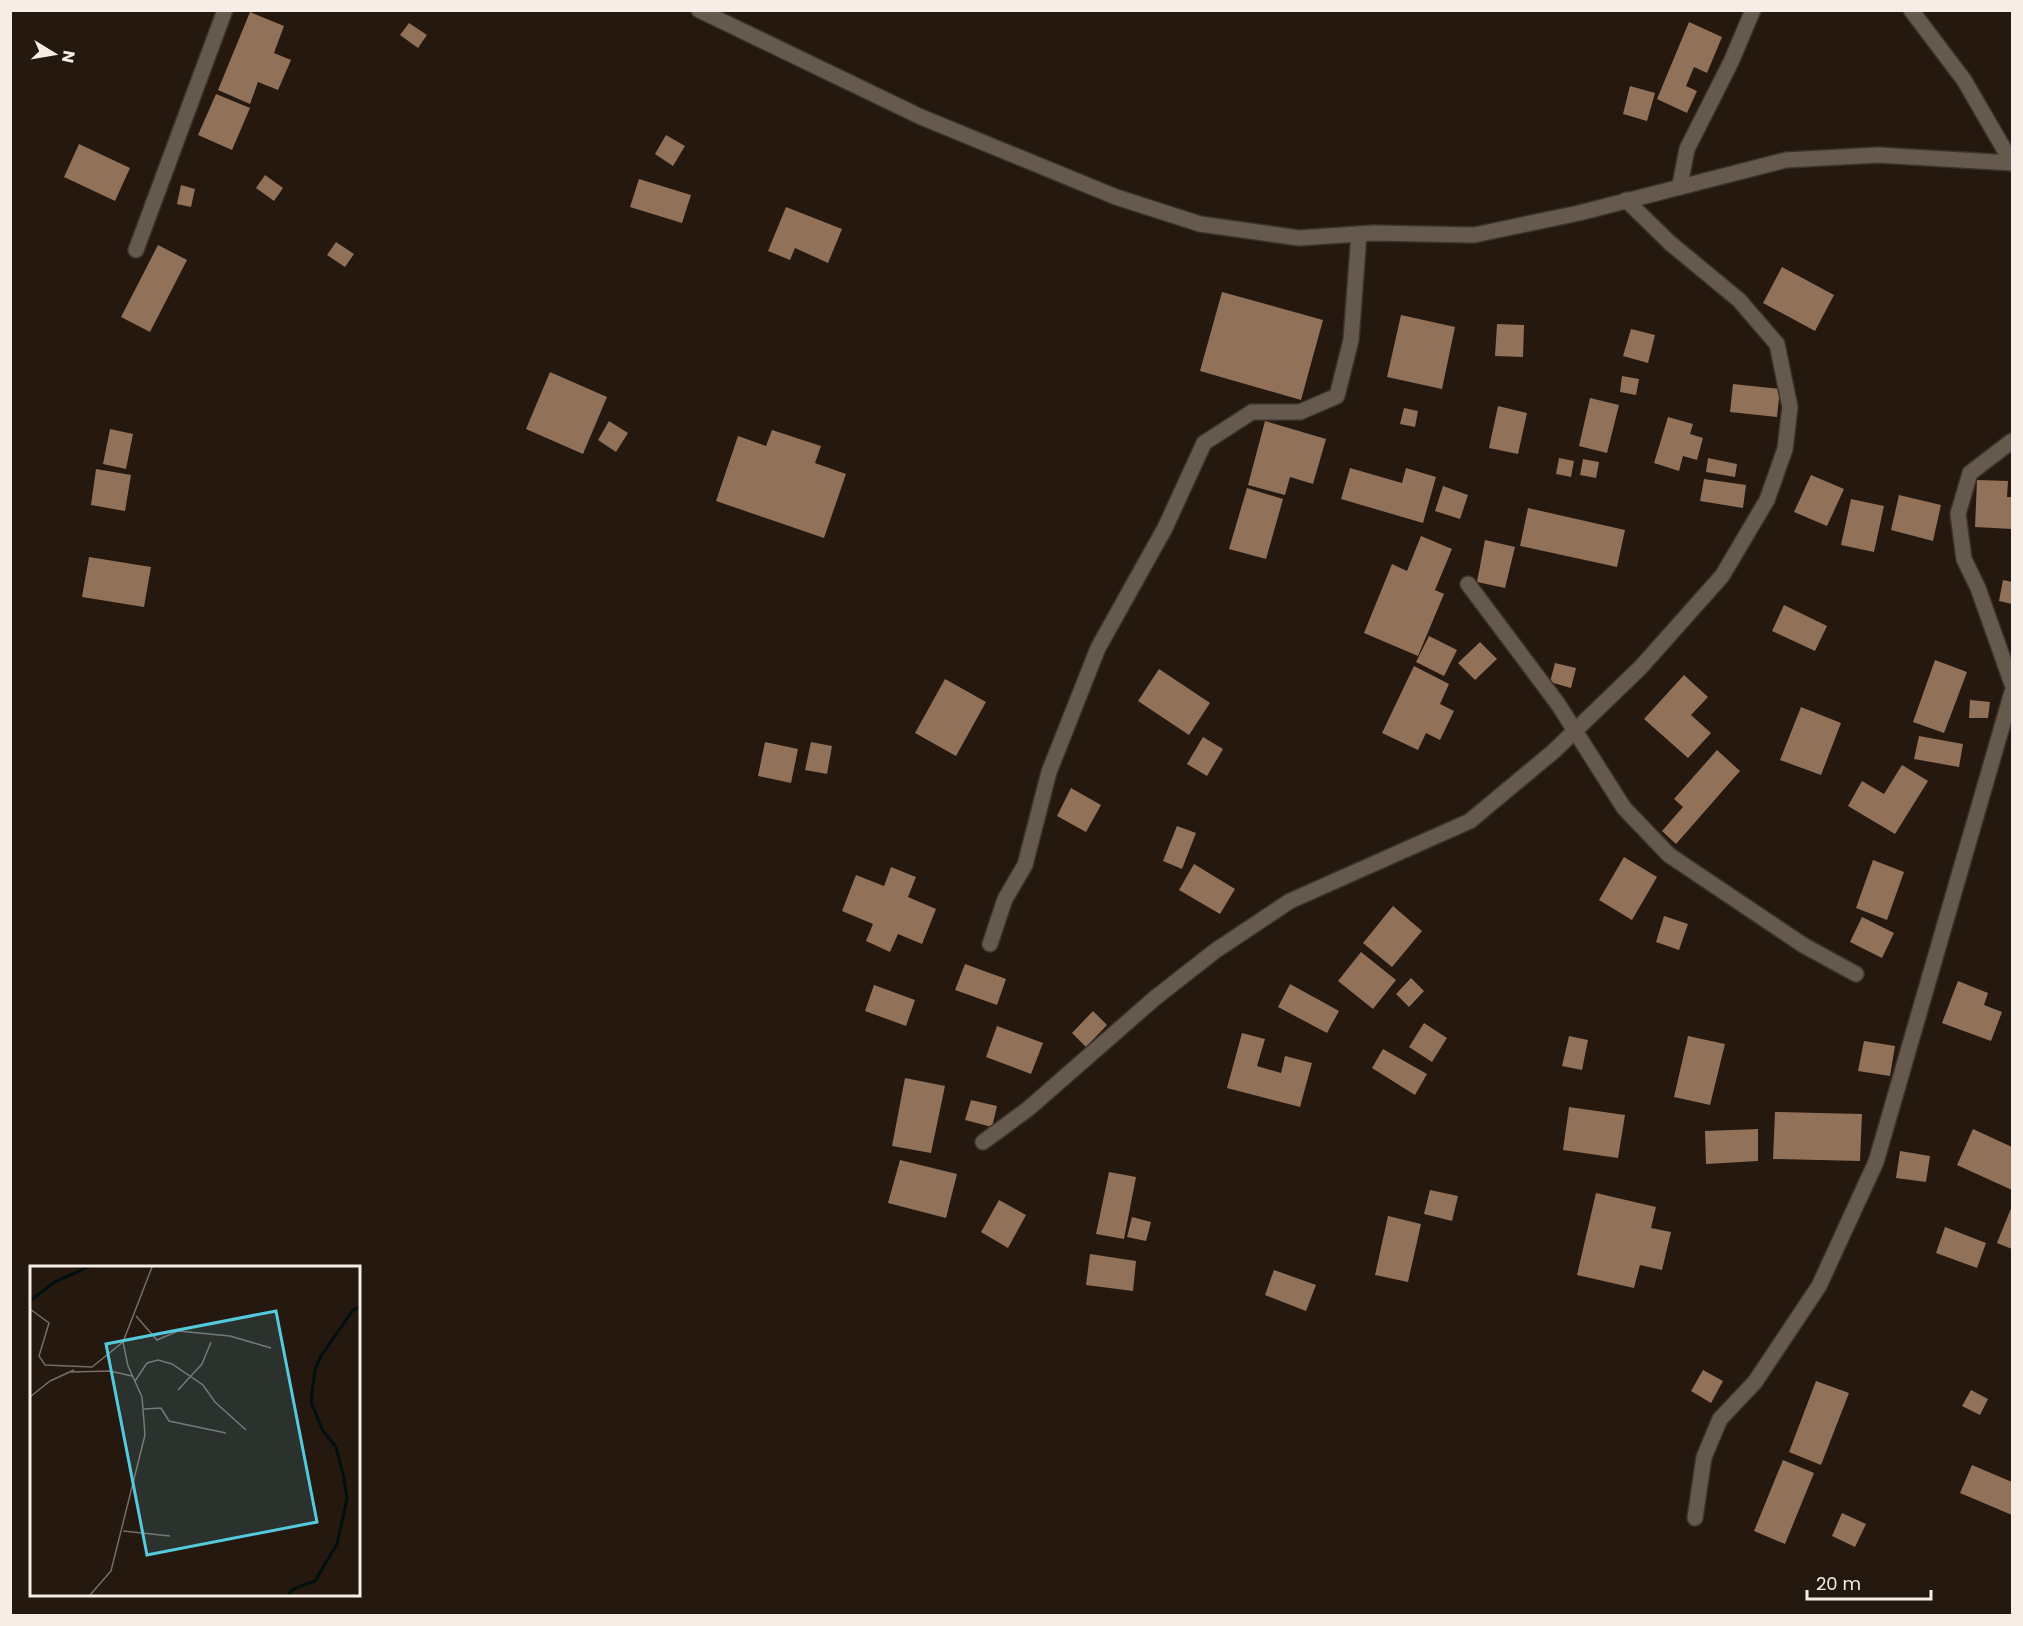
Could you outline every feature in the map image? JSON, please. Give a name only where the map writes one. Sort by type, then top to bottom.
[{"type":"street","points":[[136,250],[181,135],[225,10]]},
{"type":"street","points":[[699,10],[921,117],[1116,197],[1200,224],[1299,238],[1359,234],[1474,235],[1626,200],[1786,159],[1878,155],[2012,162]]},
{"type":"street","points":[[1680,185],[1687,149],[1731,62],[1753,10]]},
{"type":"street","points":[[1911,10],[1964,80],[2012,162]]},
{"type":"street","points":[[983,1142],[1028,1109],[1155,998],[1215,951],[1290,901],[1470,821],[1575,730],[1641,667],[1722,576],[1767,500],[1785,448],[1790,406],[1777,344],[1739,300],[1670,243],[1626,200]]},
{"type":"street","points":[[990,944],[1005,899],[1025,865],[1049,772],[1098,648],[1165,528],[1204,443],[1252,412],[1300,412],[1337,396],[1351,340],[1359,234]]},
{"type":"street","points":[[2013,441],[1970,473],[1958,514],[1964,559],[1978,588],[2013,684]]},
{"type":"street","points":[[1468,584],[1526,660],[1575,730],[1624,808],[1669,855],[1803,945],[1856,974]]},
{"type":"street","points":[[1695,1518],[1704,1457],[1720,1419],[1755,1382],[1819,1286],[1876,1162],[1998,736],[2013,692]]},
{"type":"building","points":[[250,12],[284,26],[274,53],[291,60],[278,90],[258,82],[250,104],[218,90]]},
{"type":"building","points":[[1689,22],[1722,37],[1707,73],[1694,67],[1686,86],[1697,91],[1687,113],[1657,99]]},
{"type":"building","points":[[409,23],[427,35],[418,48],[400,35]]},
{"type":"building","points":[[1630,86],[1655,93],[1647,121],[1623,114]]},
{"type":"building","points":[[216,94],[250,108],[232,150],[198,135]]},
{"type":"building","points":[[666,135],[685,146],[673,166],[655,154]]},
{"type":"building","points":[[79,144],[130,168],[115,201],[64,177]]},
{"type":"building","points":[[265,175],[283,188],[274,201],[256,188]]},
{"type":"building","points":[[639,179],[691,195],[682,223],[630,207]]},
{"type":"building","points":[[181,185],[195,189],[191,207],[177,204]]},
{"type":"building","points":[[786,207],[842,229],[828,263],[795,248],[790,260],[768,251]]},
{"type":"building","points":[[336,242],[354,254],[345,267],[327,255]]},
{"type":"building","points":[[158,245],[187,260],[150,332],[121,317]]},
{"type":"building","points":[[1782,267],[1834,295],[1815,331],[1763,303]]},
{"type":"building","points":[[1222,292],[1323,320],[1301,400],[1200,371]]},
{"type":"building","points":[[1401,315],[1455,327],[1442,389],[1387,377]]},
{"type":"building","points":[[1497,324],[1524,325],[1523,357],[1495,356]]},
{"type":"building","points":[[1631,329],[1655,335],[1648,363],[1623,356]]},
{"type":"building","points":[[550,372],[607,397],[583,454],[526,429]]},
{"type":"building","points":[[1622,376],[1639,379],[1636,395],[1620,392]]},
{"type":"building","points":[[1733,384],[1780,389],[1777,417],[1730,412]]},
{"type":"building","points":[[1590,398],[1619,405],[1607,453],[1579,446]]},
{"type":"building","points":[[1498,406],[1527,413],[1518,454],[1489,448]]},
{"type":"building","points":[[1404,408],[1418,411],[1415,427],[1400,424]]},
{"type":"building","points":[[1668,417],[1693,424],[1690,434],[1703,438],[1697,460],[1683,456],[1679,471],[1654,463]]},
{"type":"building","points":[[609,421],[628,433],[616,452],[598,440]]},
{"type":"building","points":[[1265,421],[1326,439],[1313,484],[1290,477],[1285,495],[1248,485]]},
{"type":"building","points":[[110,429],[133,434],[126,469],[103,464]]},
{"type":"building","points":[[772,430],[821,446],[815,463],[846,474],[824,538],[716,501],[738,436],[766,446]]},
{"type":"building","points":[[1559,458],[1574,461],[1571,477],[1556,474]]},
{"type":"building","points":[[1708,458],[1737,464],[1735,477],[1706,472]]},
{"type":"building","points":[[1583,459],[1599,462],[1596,478],[1580,475]]},
{"type":"building","points":[[1350,468],[1402,483],[1406,468],[1436,477],[1423,523],[1341,499]]},
{"type":"building","points":[[96,469],[131,475],[125,511],[91,505]]},
{"type":"building","points":[[1811,475],[1844,489],[1827,526],[1794,512]]},
{"type":"building","points":[[1704,479],[1746,485],[1743,508],[1700,501]]},
{"type":"building","points":[[1977,480],[2008,481],[2007,497],[2012,497],[2012,529],[1975,527]]},
{"type":"building","points":[[1443,486],[1468,495],[1460,519],[1435,511]]},
{"type":"building","points":[[1247,488],[1283,499],[1266,559],[1229,549]]},
{"type":"building","points":[[1899,495],[1941,505],[1933,541],[1891,530]]},
{"type":"building","points":[[1851,499],[1884,506],[1874,552],[1841,545]]},
{"type":"building","points":[[1528,508],[1625,530],[1617,567],[1520,546]]},
{"type":"building","points":[[1421,536],[1452,549],[1435,590],[1444,594],[1418,656],[1364,633],[1392,564],[1407,571]]},
{"type":"building","points":[[1485,540],[1515,547],[1505,588],[1477,582]]},
{"type":"building","points":[[89,557],[151,567],[144,607],[82,597]]},
{"type":"building","points":[[2003,580],[2012,582],[2012,604],[1999,601]]},
{"type":"building","points":[[1784,605],[1827,626],[1815,651],[1772,631]]},
{"type":"building","points":[[1429,636],[1457,650],[1444,676],[1416,662]]},
{"type":"building","points":[[1480,642],[1497,659],[1475,680],[1458,663]]},
{"type":"building","points":[[1935,660],[1967,672],[1944,733],[1913,722]]},
{"type":"building","points":[[1555,663],[1576,668],[1571,688],[1550,682]]},
{"type":"building","points":[[1414,666],[1449,684],[1440,704],[1454,711],[1440,740],[1426,733],[1418,750],[1382,733]]},
{"type":"building","points":[[1159,669],[1210,703],[1189,735],[1138,701]]},
{"type":"building","points":[[1684,675],[1708,697],[1691,715],[1711,733],[1688,758],[1644,719]]},
{"type":"building","points":[[945,679],[986,702],[956,756],[915,733]]},
{"type":"building","points":[[1970,700],[1990,702],[1988,718],[1969,718]]},
{"type":"building","points":[[1801,707],[1841,723],[1821,775],[1780,760]]},
{"type":"building","points":[[1919,736],[1963,744],[1959,767],[1914,759]]},
{"type":"building","points":[[1203,737],[1223,749],[1207,776],[1187,764]]},
{"type":"building","points":[[765,742],[798,749],[791,783],[758,776]]},
{"type":"building","points":[[811,742],[832,746],[827,774],[805,770]]},
{"type":"building","points":[[1717,750],[1740,771],[1676,844],[1662,831],[1683,807],[1674,799]]},
{"type":"building","points":[[1902,765],[1928,781],[1895,834],[1848,806],[1862,781],[1884,794]]},
{"type":"building","points":[[1071,788],[1101,805],[1086,832],[1057,816]]},
{"type":"building","points":[[1177,826],[1196,833],[1182,869],[1163,861]]},
{"type":"building","points":[[1624,857],[1657,877],[1632,920],[1599,900]]},
{"type":"building","points":[[1873,860],[1904,872],[1887,920],[1856,908]]},
{"type":"building","points":[[1194,864],[1235,889],[1220,914],[1179,890]]},
{"type":"building","points":[[891,867],[916,877],[908,897],[936,909],[922,944],[898,934],[890,952],[866,941],[873,924],[842,911],[856,875],[884,886]]},
{"type":"building","points":[[1393,906],[1422,931],[1392,967],[1363,943]]},
{"type":"building","points":[[1664,916],[1688,924],[1679,950],[1656,942]]},
{"type":"building","points":[[1862,917],[1894,933],[1882,958],[1850,942]]},
{"type":"building","points":[[1361,952],[1396,980],[1373,1009],[1338,981]]},
{"type":"building","points":[[965,964],[1006,979],[997,1005],[955,990]]},
{"type":"building","points":[[1411,978],[1424,991],[1409,1007],[1396,994]]},
{"type":"building","points":[[1958,981],[1988,993],[1984,1005],[2002,1012],[1991,1041],[1942,1023]]},
{"type":"building","points":[[1290,984],[1339,1011],[1327,1033],[1278,1007]]},
{"type":"building","points":[[874,985],[915,1000],[906,1026],[865,1011]]},
{"type":"building","points":[[1093,1011],[1107,1025],[1086,1047],[1072,1033]]},
{"type":"building","points":[[1424,1023],[1447,1038],[1432,1062],[1409,1047]]},
{"type":"building","points":[[997,1026],[1043,1043],[1031,1074],[986,1057]]},
{"type":"building","points":[[1242,1033],[1265,1039],[1257,1066],[1281,1073],[1285,1056],[1312,1063],[1300,1107],[1227,1088]]},
{"type":"building","points":[[1569,1036],[1588,1040],[1582,1070],[1562,1066]]},
{"type":"building","points":[[1688,1036],[1725,1044],[1710,1105],[1674,1097]]},
{"type":"building","points":[[1864,1041],[1895,1046],[1890,1076],[1858,1071]]},
{"type":"building","points":[[1383,1049],[1427,1074],[1415,1095],[1372,1068]]},
{"type":"building","points":[[905,1078],[945,1086],[931,1153],[892,1146]]},
{"type":"building","points":[[971,1100],[997,1106],[992,1127],[965,1120]]},
{"type":"building","points":[[1569,1107],[1625,1115],[1618,1158],[1563,1150]]},
{"type":"building","points":[[1775,1112],[1862,1114],[1860,1161],[1773,1159]]},
{"type":"building","points":[[1758,1129],[1758,1161],[1706,1164],[1705,1131]]},
{"type":"building","points":[[1973,1129],[2012,1147],[2012,1190],[1957,1165]]},
{"type":"building","points":[[1900,1151],[1930,1156],[1926,1182],[1896,1178]]},
{"type":"building","points":[[900,1160],[957,1174],[946,1218],[888,1203]]},
{"type":"building","points":[[1109,1172],[1136,1177],[1124,1239],[1096,1234]]},
{"type":"building","points":[[1430,1190],[1458,1196],[1452,1221],[1424,1214]]},
{"type":"building","points":[[1596,1193],[1656,1207],[1651,1228],[1671,1232],[1662,1270],[1640,1265],[1634,1288],[1577,1275]]},
{"type":"building","points":[[999,1200],[1026,1215],[1008,1248],[981,1232]]},
{"type":"building","points":[[2012,1206],[2012,1249],[1997,1243]]},
{"type":"building","points":[[1388,1216],[1421,1224],[1408,1282],[1375,1275]]},
{"type":"building","points":[[1132,1217],[1151,1222],[1146,1241],[1127,1237]]},
{"type":"building","points":[[1945,1227],[1986,1243],[1977,1268],[1936,1253]]},
{"type":"building","points":[[1090,1254],[1136,1261],[1133,1291],[1086,1285]]},
{"type":"building","points":[[1274,1270],[1316,1285],[1306,1311],[1265,1295]]},
{"type":"building","points":[[1703,1370],[1723,1381],[1711,1403],[1691,1391]]},
{"type":"building","points":[[1816,1381],[1849,1393],[1821,1465],[1789,1452]]},
{"type":"building","points":[[1971,1390],[1988,1399],[1980,1415],[1962,1406]]},
{"type":"building","points":[[1783,1460],[1814,1473],[1785,1544],[1754,1531]]},
{"type":"building","points":[[1972,1465],[2012,1482],[2012,1515],[1960,1493]]},
{"type":"building","points":[[1842,1513],[1866,1524],[1855,1547],[1832,1536]]}]
